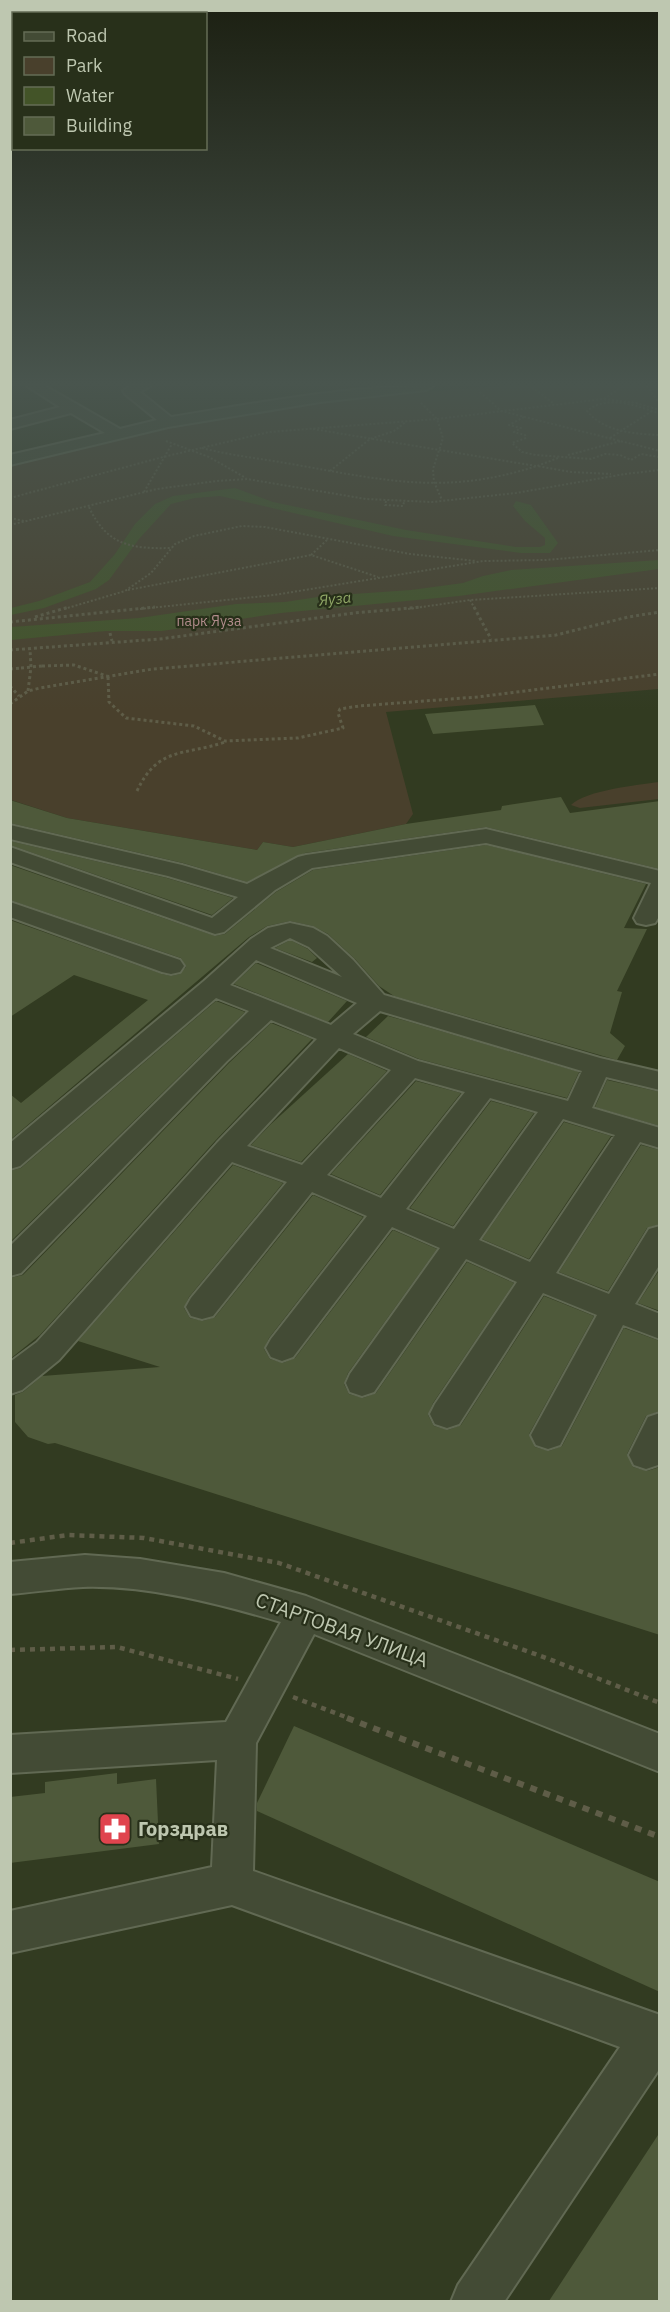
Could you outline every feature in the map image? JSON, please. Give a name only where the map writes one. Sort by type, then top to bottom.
[{"type":"street","points":[[10,832],[174,870],[249,892],[267,885]]},
{"type":"street","points":[[10,854],[215,927],[267,885],[306,862],[486,836],[660,878]]},
{"type":"street","points":[[646,918],[660,887]]},
{"type":"street","points":[[10,909],[171,966]]},
{"type":"street","points":[[10,1159],[254,950],[279,932],[300,930],[333,953],[375,1001]]},
{"type":"street","points":[[254,950],[375,1001],[660,1082]]},
{"type":"street","points":[[213,987],[409,1066],[646,1134],[535,1277],[447,1414]]},
{"type":"street","points":[[10,1381],[48,1351],[226,1150],[334,1036],[375,1001]]},
{"type":"street","points":[[10,1265],[218,1055],[266,1010]]},
{"type":"street","points":[[202,1307],[307,1178],[409,1066]]},
{"type":"street","points":[[362,1383],[460,1243],[566,1111],[598,1066]]},
{"type":"street","points":[[282,1348],[483,1088]]},
{"type":"street","points":[[226,1150],[307,1178],[535,1277],[660,1327]]},
{"type":"street","points":[[548,1435],[617,1308],[660,1237]]},
{"type":"street","name":"СТАРТОВАЯ УЛИЦА","points":[[10,1578],[85,1571],[140,1575],[224,1589],[306,1613],[660,1753]]},
{"type":"street","points":[[232,1884],[237,1740],[306,1613]]},
{"type":"street","points":[[10,1754],[237,1740]]},
{"type":"street","points":[[10,1932],[232,1884],[657,2037],[475,2301]]},
{"type":"path","points":[[10,498],[25,494]]},
{"type":"path","points":[[10,525],[137,494]]},
{"type":"path","points":[[341,494],[386,501],[385,505],[403,506],[404,502],[443,501],[491,494]]},
{"type":"path","points":[[440,494],[443,501]]},
{"type":"path","points":[[89,507],[106,535],[115,540],[159,548],[172,548]]},
{"type":"path","points":[[10,518],[25,522]]},
{"type":"path","points":[[125,591],[151,573],[175,544],[194,536],[242,526],[265,527],[410,554],[483,561],[546,560],[660,550]]},
{"type":"path","points":[[311,555],[327,540]]},
{"type":"path","points":[[23,620],[125,591],[311,555],[378,577]]},
{"type":"path","points":[[10,622],[274,595],[483,561]]},
{"type":"path","points":[[10,650],[160,639],[470,600],[660,588]]},
{"type":"path","points":[[470,600],[491,639]]},
{"type":"path","points":[[404,603],[410,609]]},
{"type":"path","points":[[10,704],[28,691],[153,669],[556,635],[628,616],[660,612]]},
{"type":"path","points":[[110,633],[112,641]]},
{"type":"path","points":[[28,691],[32,667],[30,649]]},
{"type":"path","points":[[10,669],[74,665],[108,677]]},
{"type":"path","points":[[137,791],[142,775],[170,754],[214,746],[225,741],[298,738],[333,732],[343,728],[338,713],[340,709],[457,699],[660,674]]},
{"type":"path","points":[[108,677],[110,702],[126,718],[194,726],[225,741]]},
{"type":"path","points":[[10,686],[19,696]]},
{"type":"path","points":[[10,1650],[117,1647],[266,1687],[660,1837]]},
{"type":"green space","name":"парк Яуза","points":[[11,494],[659,494],[659,689],[386,712],[413,814],[406,824],[293,847],[263,842],[257,850],[67,818],[11,800]]},
{"type":"green space","points":[[659,782],[659,799],[580,808],[571,805],[600,792]]},
{"type":"water","points":[[251,494],[273,502],[406,530],[516,547],[545,545],[545,538],[525,521],[513,506],[516,501],[531,505],[558,543],[550,553],[521,553],[393,536],[220,496],[195,498],[171,504],[139,539],[109,580],[96,589],[44,608],[11,615],[11,608],[39,601],[90,582],[115,554],[135,524],[155,504],[173,496]]},
{"type":"water","name":"Яуза","points":[[659,560],[659,569],[459,596],[281,613],[162,631],[106,631],[11,640],[11,627],[139,618],[236,604],[285,602],[324,596],[411,590],[463,583],[511,570]]},
{"type":"building","points":[[535,705],[544,725],[433,734],[425,714]]},
{"type":"building","points":[[561,797],[570,813],[660,801],[660,869],[486,827],[305,853],[247,882],[183,863],[10,823],[10,800],[67,818],[257,850],[263,842],[293,847],[406,824],[501,810],[502,806]]},
{"type":"building","points":[[10,841],[167,878],[233,898],[212,915],[10,845]]},
{"type":"building","points":[[486,845],[646,884],[624,928],[647,929],[617,991],[622,992],[610,1033],[625,1046],[617,1060],[394,996],[379,986],[328,934],[313,926],[290,921],[267,926],[249,937],[10,1140],[10,1094],[21,1103],[148,1000],[74,975],[10,1017],[10,920],[162,974],[171,976],[180,974],[186,967],[181,958],[10,900],[10,865],[215,936],[225,934],[276,892],[313,870]]},
{"type":"building","points":[[290,940],[308,949],[317,958],[312,962],[275,948]]},
{"type":"building","points":[[256,963],[347,1001],[328,1022],[234,984]]},
{"type":"building","points":[[216,1001],[245,1012],[10,1242],[10,1171],[21,1168]]},
{"type":"building","points":[[388,1016],[579,1072],[567,1098],[419,1059],[366,1037]]},
{"type":"building","points":[[271,1023],[312,1039],[215,1141],[40,1335],[10,1359],[10,1278],[23,1275],[229,1063]]},
{"type":"building","points":[[348,1054],[387,1071],[301,1162],[251,1145],[271,1124]]},
{"type":"building","points":[[607,1080],[660,1092],[660,1126],[595,1107]]},
{"type":"building","points":[[416,1081],[461,1093],[380,1195],[331,1174]]},
{"type":"building","points":[[491,1101],[534,1113],[453,1226],[410,1208]]},
{"type":"building","points":[[564,1122],[611,1136],[529,1259],[482,1239]]},
{"type":"building","points":[[641,1145],[660,1150],[660,1224],[647,1228],[608,1291],[559,1272]]},
{"type":"building","points":[[233,1165],[283,1183],[189,1297],[184,1308],[190,1318],[203,1321],[215,1317],[313,1195],[363,1217],[269,1338],[264,1349],[270,1359],[283,1363],[295,1358],[393,1230],[437,1249],[348,1373],[344,1384],[349,1394],[363,1398],[376,1393],[467,1262],[514,1283],[433,1403],[428,1415],[434,1426],[448,1430],[461,1425],[544,1296],[594,1316],[529,1434],[535,1447],[549,1451],[562,1446],[624,1328],[660,1341],[660,1411],[646,1416],[627,1454],[633,1467],[647,1471],[660,1467],[660,1635],[55,1443],[48,1444],[28,1437],[15,1422],[15,1395],[23,1392],[42,1376],[160,1367],[78,1341]]},
{"type":"building","points":[[660,1269],[660,1311],[638,1303]]},
{"type":"building","points":[[294,1726],[660,1882],[660,1992],[257,1811],[257,1803]]},
{"type":"building","points":[[117,1773],[117,1784],[156,1779],[159,1844],[10,1863],[10,1797],[45,1793],[45,1782]]},
{"type":"building","points":[[660,2132],[660,2301],[549,2301]]},
{"type":"place","name":"Горздрав","points":[[115,1829]]}]
